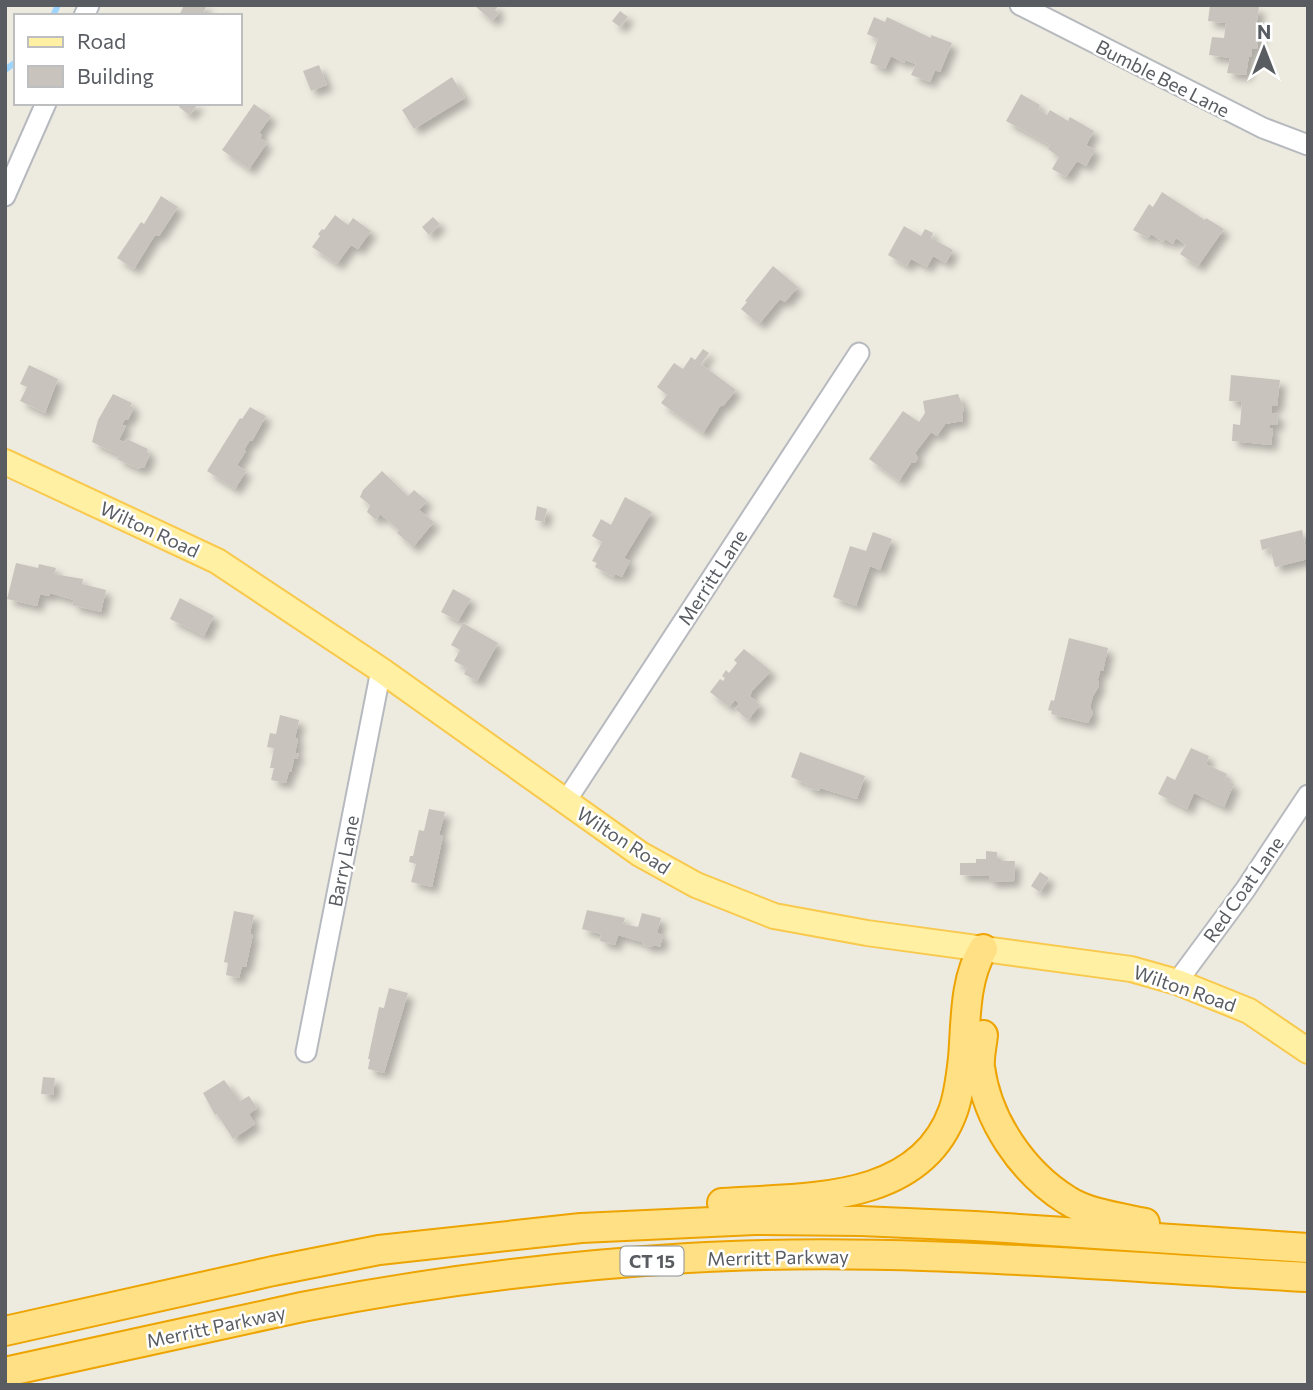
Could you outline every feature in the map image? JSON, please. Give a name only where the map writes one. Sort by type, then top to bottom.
[{"type":"highway","points":[[983,949],[987,960],[988,981],[980,1065],[987,1102],[1008,1142],[1032,1174],[1069,1202],[1111,1216],[1162,1227],[1308,1248]]},
{"type":"highway","points":[[379,1250],[539,1220],[644,1208],[825,1196],[858,1191],[883,1182],[909,1168],[932,1147],[954,1109],[971,979],[983,949]]},
{"type":"highway","name":"Merritt Parkway","points":[[5,1331],[379,1250],[581,1228],[755,1220],[975,1226],[1308,1248]]},
{"type":"highway","name":"Merritt Parkway","points":[[5,1372],[304,1307],[395,1291],[580,1267],[690,1258],[838,1255],[946,1257],[1308,1277]]},
{"type":"main road","name":"Wilton Road","points":[[5,462],[217,561],[381,670],[640,855],[696,885],[774,916],[867,933],[1131,969],[1177,982],[1249,1011],[1308,1051]]},
{"type":"street","name":"Bumble Bee Lane","points":[[1020,5],[1263,128],[1308,145]]},
{"type":"street","points":[[5,196],[45,105]]},
{"type":"street","name":"Merritt Lane","points":[[566,801],[859,353]]},
{"type":"street","name":"Barry Lane","points":[[306,1052],[381,670]]},
{"type":"street","name":"Red Coat Lane","points":[[1177,982],[1245,890],[1308,795]]},
{"type":"building","points":[[184,5],[207,5],[203,13],[206,14],[180,14]]},
{"type":"building","points":[[474,5],[499,5],[495,10],[499,13],[492,21]]},
{"type":"building","points":[[1210,5],[1259,7],[1257,49],[1252,48],[1246,75],[1227,73],[1230,58],[1209,55],[1212,37],[1224,38],[1226,23],[1208,21]]},
{"type":"building","points":[[620,11],[628,17],[620,27],[612,21]]},
{"type":"building","points":[[874,17],[885,22],[887,17],[931,38],[931,35],[952,43],[940,72],[935,70],[930,82],[911,75],[916,64],[905,60],[904,63],[891,56],[885,69],[870,63],[878,39],[867,34]]},
{"type":"building","points":[[319,65],[327,85],[311,91],[303,71]]},
{"type":"building","points":[[452,77],[465,98],[414,129],[402,110]]},
{"type":"building","points":[[1021,94],[1040,105],[1038,109],[1047,115],[1050,110],[1068,121],[1070,117],[1094,131],[1086,145],[1095,150],[1086,166],[1077,161],[1066,177],[1052,169],[1059,157],[1048,149],[1050,145],[1006,121]]},
{"type":"building","points":[[254,104],[271,116],[259,133],[262,135],[260,138],[267,143],[249,169],[222,150]]},
{"type":"building","points":[[180,105],[197,105],[189,115],[179,107]]},
{"type":"building","points":[[1162,192],[1224,229],[1198,266],[1180,254],[1186,245],[1176,238],[1173,244],[1165,239],[1163,242],[1151,234],[1148,238],[1133,230],[1149,204],[1153,207]]},
{"type":"building","points":[[161,196],[178,207],[159,236],[155,235],[134,269],[117,258],[141,222],[144,224]]},
{"type":"building","points":[[335,215],[348,225],[353,218],[371,231],[358,249],[351,245],[337,264],[312,247],[320,236],[318,234]]},
{"type":"building","points":[[433,217],[440,224],[429,235],[422,227]]},
{"type":"building","points":[[904,226],[921,236],[925,229],[933,233],[931,238],[953,250],[946,263],[933,256],[927,267],[911,259],[907,266],[888,255]]},
{"type":"building","points":[[773,266],[798,287],[785,302],[780,299],[759,324],[741,309]]},
{"type":"building","points":[[703,349],[709,353],[701,364],[736,390],[723,406],[721,405],[703,433],[661,403],[667,395],[657,387],[674,363],[683,369],[691,357],[695,360]]},
{"type":"building","points":[[29,365],[58,379],[45,413],[20,401],[27,387],[20,384]]},
{"type":"building","points":[[1231,375],[1280,380],[1277,406],[1272,406],[1271,413],[1278,414],[1277,425],[1270,425],[1273,429],[1271,445],[1232,441],[1233,424],[1240,425],[1242,402],[1229,401]]},
{"type":"building","points":[[113,394],[132,403],[130,406],[134,408],[122,425],[126,426],[119,440],[125,442],[127,439],[148,449],[150,454],[144,468],[139,469],[117,459],[117,454],[92,442],[98,420]]},
{"type":"building","points":[[958,394],[964,409],[963,421],[945,424],[937,436],[931,432],[915,453],[918,458],[915,463],[911,463],[899,481],[869,459],[903,411],[919,422],[925,413],[923,401]]},
{"type":"building","points":[[250,407],[266,416],[237,465],[246,471],[235,489],[207,471],[240,418],[242,419]]},
{"type":"building","points":[[382,471],[408,496],[414,490],[427,501],[419,510],[434,522],[413,547],[397,533],[399,530],[380,514],[376,520],[367,512],[370,505],[360,497],[363,490]]},
{"type":"building","points":[[625,497],[652,512],[624,558],[630,561],[622,577],[615,574],[613,577],[595,567],[597,563],[592,561],[602,542],[592,536],[601,519],[611,525]]},
{"type":"building","points":[[537,506],[547,509],[544,522],[535,520]]},
{"type":"building","points":[[1302,530],[1308,559],[1275,567],[1270,548],[1262,550],[1260,540]]},
{"type":"building","points":[[873,532],[892,539],[880,570],[870,566],[856,606],[833,597],[850,546],[866,551]]},
{"type":"building","points":[[16,563],[38,568],[39,564],[56,568],[54,574],[83,579],[82,584],[106,590],[101,612],[72,605],[74,600],[50,593],[49,596],[40,594],[37,606],[7,599]]},
{"type":"building","points":[[453,589],[471,599],[458,621],[441,612]]},
{"type":"building","points":[[180,598],[214,616],[204,636],[170,619]]},
{"type":"building","points":[[463,623],[498,643],[477,681],[464,674],[467,668],[454,661],[460,650],[451,645]]},
{"type":"building","points":[[1069,638],[1108,648],[1103,671],[1097,671],[1100,672],[1098,679],[1094,680],[1098,680],[1099,686],[1093,696],[1090,707],[1093,713],[1088,723],[1051,714],[1052,711],[1048,710],[1051,700],[1054,701]]},
{"type":"building","points":[[744,649],[771,671],[752,691],[750,696],[760,705],[748,720],[735,709],[739,704],[735,700],[729,707],[710,692],[720,679],[723,681],[725,678],[722,676],[726,670],[729,673],[737,663],[734,660]]},
{"type":"building","points":[[280,715],[299,720],[295,753],[299,754],[297,759],[294,759],[286,783],[271,780],[274,768],[270,768],[274,748],[267,747],[270,733],[276,734]]},
{"type":"building","points":[[1191,748],[1209,756],[1206,764],[1227,774],[1225,780],[1234,784],[1224,807],[1194,793],[1187,809],[1158,794],[1167,776],[1175,780]]},
{"type":"building","points":[[800,752],[865,776],[857,799],[820,788],[819,791],[806,787],[807,784],[791,777]]},
{"type":"building","points":[[429,809],[445,812],[439,835],[443,836],[432,887],[411,882],[416,864],[409,862],[419,830],[424,831]]},
{"type":"building","points":[[986,851],[997,852],[997,861],[1015,861],[1014,881],[989,882],[989,876],[960,875],[960,863],[976,863],[976,859],[986,859]]},
{"type":"building","points":[[1040,872],[1049,878],[1040,892],[1031,886]]},
{"type":"building","points":[[587,910],[625,918],[623,924],[638,927],[642,913],[661,918],[657,933],[663,935],[660,947],[644,945],[618,935],[615,945],[600,941],[601,934],[582,929]]},
{"type":"building","points":[[234,911],[254,915],[246,967],[242,966],[239,978],[226,975],[228,963],[224,962]]},
{"type":"building","points":[[389,988],[408,993],[384,1073],[368,1069],[368,1059],[379,1007],[384,1008]]},
{"type":"building","points":[[43,1077],[55,1078],[53,1095],[41,1094]]},
{"type":"building","points":[[224,1080],[240,1101],[249,1096],[257,1108],[249,1114],[255,1124],[233,1139],[203,1093]]},
{"type":"waterway","points":[[54,14],[58,5]]},
{"type":"waterway","points":[[5,70],[14,63]]}]
